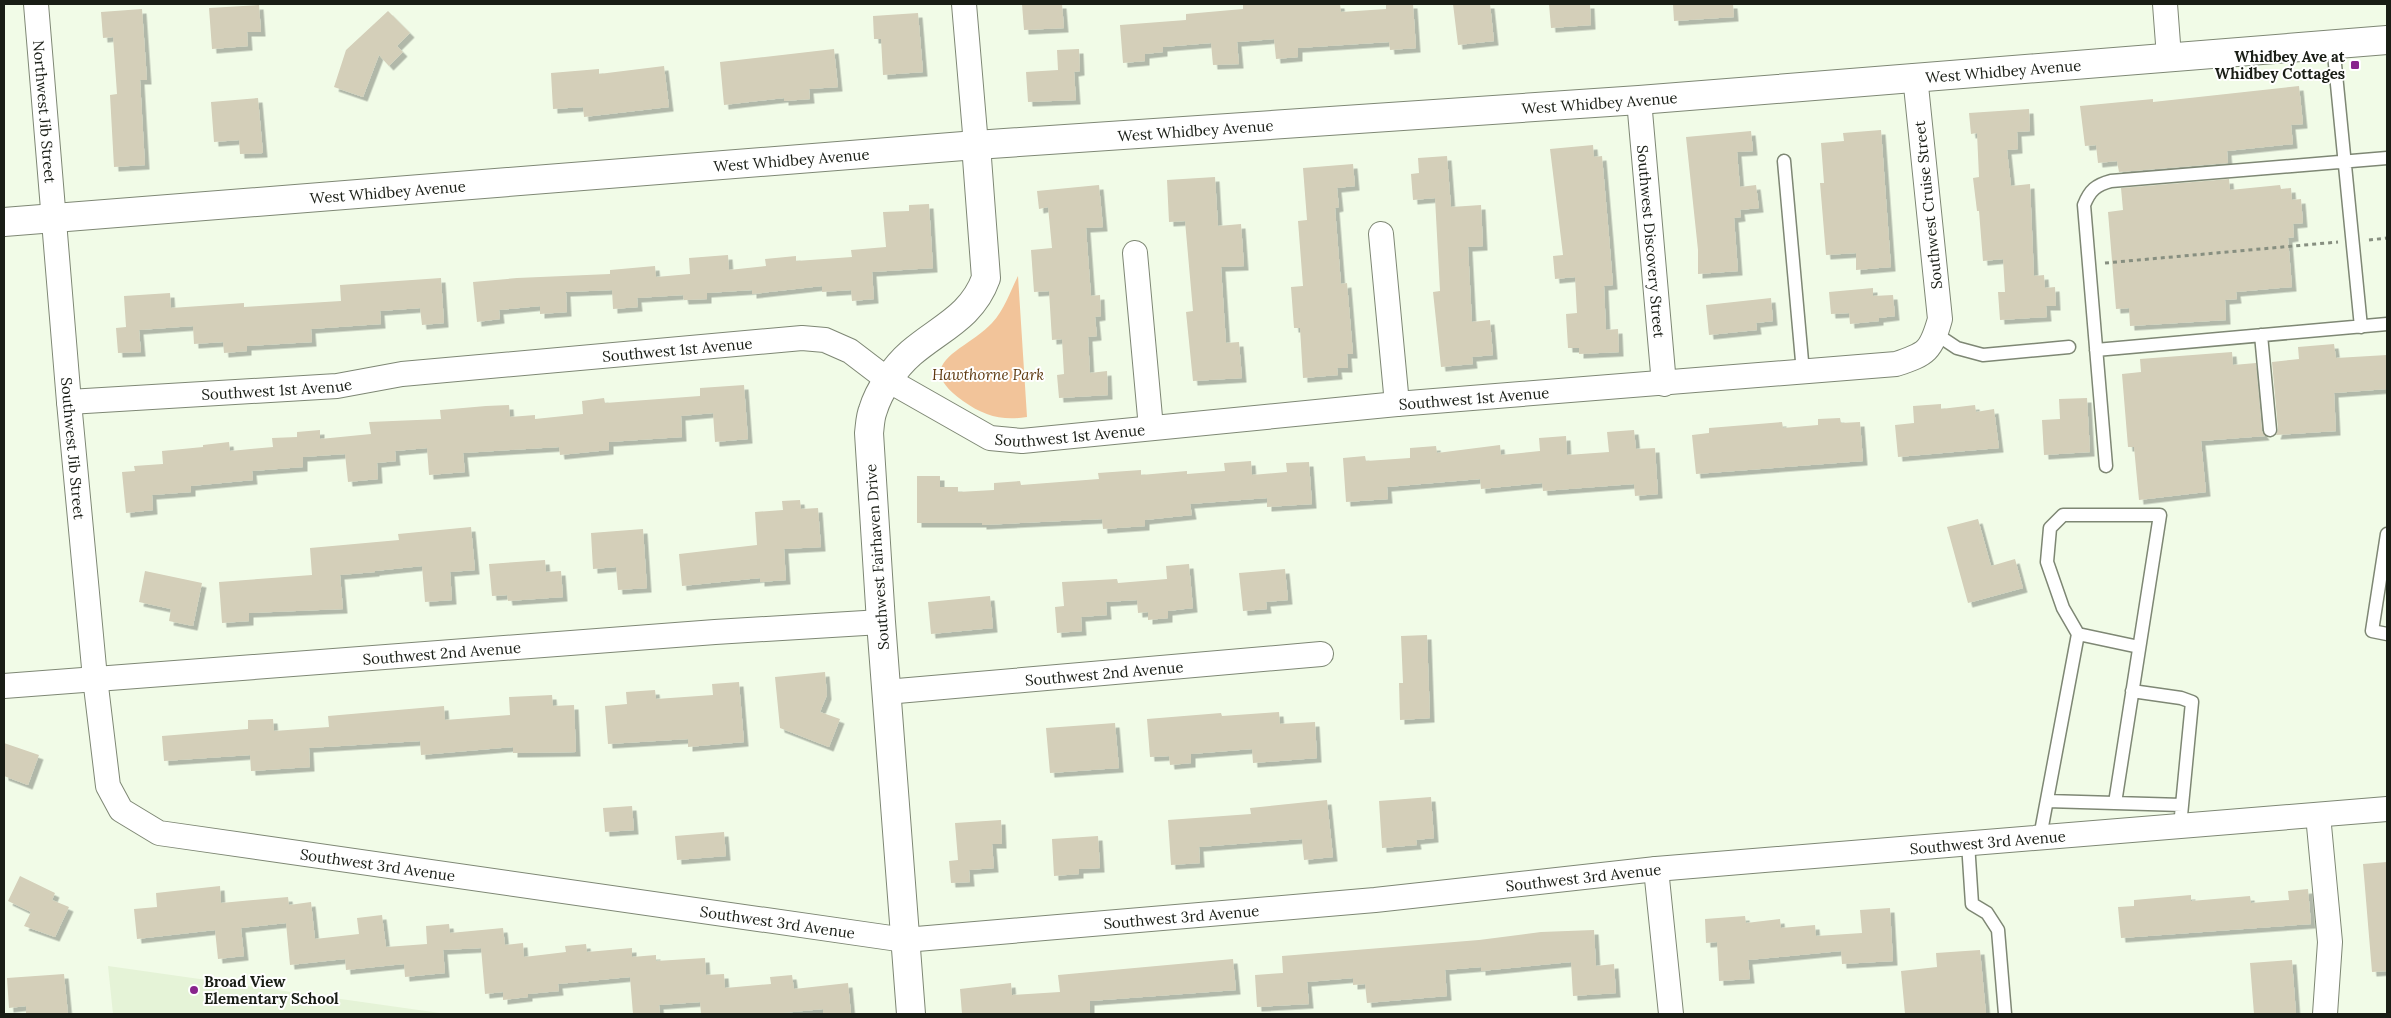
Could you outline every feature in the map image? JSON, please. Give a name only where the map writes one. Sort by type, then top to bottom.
[{"type":"street","name":"Northwest Jib Street","points":[[36,4],[54,218]]},
{"type":"street","points":[[964,4],[976,145]]},
{"type":"street","points":[[2165,4],[2169,57]]},
{"type":"street","name":"West Whidbey Avenue","points":[[4,222],[976,145],[1639,100],[1915,76],[2387,40]]},
{"type":"street","name":"Southwest Cruise Street","points":[[1915,76],[1940,319],[1936,334]]},
{"type":"street","name":"Southwest Discovery Street","points":[[1639,100],[1664,384]]},
{"type":"street","name":"Southwest Fairhaven Drive","points":[[911,1014],[880,622],[870,433],[873,410],[888,380],[909,355],[966,313],[980,292],[986,278],[976,145]]},
{"type":"street","name":"Southwest Jib Street","points":[[54,218],[95,678]]},
{"type":"street","points":[[1381,234],[1397,404]]},
{"type":"street","points":[[1135,253],[1151,428]]},
{"type":"street","name":"Southwest 1st Avenue","points":[[69,402],[337,386],[402,374],[802,338],[825,340],[850,350],[888,380],[990,438],[1022,440],[1397,404],[1896,364],[1918,357],[1932,345],[1936,334]]},
{"type":"street","name":"Southwest 2nd Avenue","points":[[4,686],[705,633],[880,622]]},
{"type":"street","name":"Southwest 2nd Avenue","points":[[886,692],[1321,654]]},
{"type":"street","name":"Southwest 3rd Avenue","points":[[95,678],[108,786],[121,810],[159,833],[905,940],[1375,900],[1656,869],[2040,837],[2181,815],[2318,815],[2387,809]]},
{"type":"street","points":[[2318,815],[2330,942],[2325,1014]]},
{"type":"street","points":[[1656,869],[1671,1014]]},
{"type":"lane","points":[[2333,44],[2361,327]]},
{"type":"lane","points":[[2106,466],[2084,206],[2088,195],[2096,185],[2111,181],[2387,158]]},
{"type":"lane","points":[[1784,161],[1803,372]]},
{"type":"lane","points":[[2096,350],[2387,324]]},
{"type":"lane","points":[[1936,334],[1956,348],[1983,355],[2069,347]]},
{"type":"lane","points":[[2261,335],[2270,430]]},
{"type":"lane","points":[[2040,837],[2078,634],[2063,608],[2047,562],[2050,528],[2063,516],[2160,515],[2115,803]]},
{"type":"lane","points":[[2387,534],[2372,631],[2387,634]]},
{"type":"lane","points":[[2078,634],[2139,647]]},
{"type":"lane","points":[[2047,801],[2115,803],[2181,815],[2192,702],[2181,698],[2132,691]]},
{"type":"lane","points":[[1968,843],[1972,904],[1987,912],[1998,930],[2005,1014]]},
{"type":"path","points":[[2089,264],[2387,238]]},
{"type":"shaded area","name":"Broad View Elementary School","points":[[108,966],[447,1014],[113,1014]]},
{"type":"green space","name":"Hawthorne Park","points":[[1018,276],[1027,417],[1001,418],[986,414],[963,401],[948,388],[941,377],[942,367],[957,350],[992,323],[1003,307]]},
{"type":"building","points":[[1022,4],[1062,4],[1064,28],[1024,30]]},
{"type":"building","points":[[1243,4],[1340,4],[1341,12],[1386,9],[1386,4],[1413,4],[1416,48],[1390,50],[1389,42],[1298,48],[1298,57],[1276,59],[1274,39],[1237,42],[1239,64],[1213,65],[1211,43],[1163,47],[1163,52],[1145,54],[1145,61],[1123,63],[1120,25],[1186,20],[1186,14],[1243,9]]},
{"type":"building","points":[[1453,4],[1490,4],[1494,41],[1458,45]]},
{"type":"building","points":[[1549,4],[1590,4],[1591,25],[1551,28]]},
{"type":"building","points":[[1673,4],[1733,4],[1734,17],[1674,21]]},
{"type":"building","points":[[259,5],[261,32],[247,32],[248,46],[212,49],[209,8]]},
{"type":"building","points":[[142,9],[147,80],[140,80],[145,165],[114,167],[110,95],[117,94],[113,37],[103,38],[101,12]]},
{"type":"building","points":[[388,11],[410,33],[397,46],[403,52],[389,66],[379,55],[363,97],[334,87],[346,50]]},
{"type":"building","points":[[918,13],[923,72],[883,75],[881,39],[874,39],[873,16]]},
{"type":"building","points":[[834,49],[838,87],[809,89],[810,99],[784,101],[784,98],[724,105],[720,62]]},
{"type":"building","points":[[1079,49],[1080,71],[1074,72],[1076,100],[1028,102],[1026,72],[1058,70],[1057,50]]},
{"type":"building","points":[[664,66],[669,107],[584,117],[583,107],[553,109],[551,73],[599,69],[599,74]]},
{"type":"building","points":[[2299,86],[2303,124],[2291,125],[2293,144],[2227,151],[2228,163],[2119,172],[2117,161],[2098,163],[2096,145],[2085,146],[2080,106],[2153,99],[2153,102]]},
{"type":"building","points":[[258,98],[263,153],[240,154],[239,140],[214,142],[211,102]]},
{"type":"building","points":[[2029,109],[2030,131],[2017,132],[2018,149],[2007,150],[2011,186],[2030,184],[2034,276],[2044,275],[2045,288],[2055,287],[2056,306],[2046,306],[2047,317],[2000,320],[1998,292],[2005,292],[2003,259],[1983,261],[1979,211],[1977,211],[1973,178],[1979,177],[1977,133],[1971,134],[1969,113]]},
{"type":"building","points":[[1881,130],[1891,267],[1856,270],[1856,253],[1826,255],[1820,183],[1824,183],[1821,143],[1844,141],[1843,133]]},
{"type":"building","points":[[1751,131],[1753,151],[1737,152],[1740,187],[1756,185],[1759,208],[1740,210],[1741,217],[1734,218],[1738,271],[1698,274],[1698,250],[1686,137]]},
{"type":"building","points":[[1593,145],[1594,157],[1602,156],[1613,285],[1604,286],[1606,330],[1618,329],[1619,352],[1579,354],[1579,348],[1568,348],[1566,314],[1577,313],[1575,277],[1555,279],[1553,256],[1563,255],[1550,149]]},
{"type":"building","points":[[1447,156],[1451,207],[1481,205],[1483,246],[1468,247],[1472,322],[1490,320],[1493,355],[1472,357],[1473,364],[1441,367],[1433,292],[1440,291],[1435,198],[1413,200],[1411,174],[1419,173],[1418,158]]},
{"type":"building","points":[[1353,164],[1355,186],[1337,188],[1339,207],[1335,208],[1341,284],[1347,283],[1353,354],[1347,354],[1348,368],[1337,368],[1338,375],[1303,378],[1300,328],[1294,328],[1291,287],[1303,286],[1298,221],[1307,220],[1303,168]]},
{"type":"building","points":[[1215,177],[1218,226],[1241,224],[1244,266],[1221,267],[1226,343],[1239,342],[1242,378],[1193,381],[1186,312],[1193,311],[1185,221],[1169,222],[1167,180]]},
{"type":"building","points":[[2229,179],[2230,190],[2280,185],[2281,189],[2291,188],[2292,200],[2301,199],[2303,223],[2293,224],[2294,237],[2288,238],[2292,287],[2236,292],[2237,299],[2225,300],[2226,320],[2130,326],[2129,308],[2116,309],[2108,212],[2123,210],[2121,188]]},
{"type":"building","points":[[1099,185],[1103,227],[1086,228],[1091,296],[1100,295],[1101,316],[1095,317],[1097,336],[1088,337],[1090,373],[1107,371],[1108,395],[1059,398],[1057,375],[1064,374],[1062,339],[1052,340],[1049,291],[1034,292],[1031,250],[1052,248],[1048,207],[1039,209],[1037,191]]},
{"type":"building","points":[[929,204],[933,268],[872,272],[874,299],[852,301],[851,290],[822,292],[822,286],[752,294],[752,290],[707,293],[707,299],[684,300],[683,295],[637,298],[638,307],[613,309],[612,290],[566,292],[567,312],[540,314],[540,306],[499,310],[500,319],[477,322],[473,282],[610,274],[610,270],[655,266],[656,277],[690,274],[689,258],[728,255],[729,270],[766,266],[765,259],[796,256],[796,261],[852,257],[851,250],[886,247],[883,212],[909,211],[909,205]]},
{"type":"building","points":[[441,278],[444,323],[422,325],[420,308],[380,311],[381,324],[311,329],[312,342],[247,346],[247,351],[224,353],[223,342],[194,344],[193,326],[139,330],[141,352],[118,353],[116,328],[126,327],[124,296],[170,293],[171,308],[244,303],[244,307],[341,301],[340,285]]},
{"type":"building","points":[[1873,288],[1873,296],[1893,295],[1895,316],[1879,318],[1879,321],[1850,324],[1849,313],[1831,314],[1829,292]]},
{"type":"building","points":[[1771,298],[1773,321],[1756,323],[1757,330],[1709,335],[1706,305]]},
{"type":"building","points":[[2334,344],[2336,358],[2387,355],[2387,389],[2334,393],[2336,431],[2276,435],[2278,429],[2272,362],[2299,359],[2298,347]]},
{"type":"building","points":[[2232,352],[2233,365],[2256,363],[2262,431],[2265,436],[2201,441],[2206,492],[2139,500],[2134,447],[2128,447],[2122,374],[2141,372],[2140,359]]},
{"type":"building","points":[[744,385],[748,439],[715,442],[713,413],[681,416],[682,437],[609,442],[609,450],[560,455],[559,447],[463,453],[465,472],[429,475],[427,448],[395,451],[396,461],[377,463],[378,479],[348,482],[345,454],[303,457],[303,467],[252,471],[253,480],[191,486],[191,492],[152,495],[153,510],[126,513],[122,472],[135,471],[134,466],[163,464],[162,451],[229,442],[230,451],[273,447],[272,438],[297,437],[297,432],[320,430],[320,439],[371,434],[369,422],[441,419],[440,410],[509,405],[510,417],[535,415],[535,419],[583,414],[582,401],[604,398],[605,403],[700,396],[700,388]]},
{"type":"building","points":[[2087,398],[2090,452],[2044,455],[2042,420],[2060,419],[2059,399]]},
{"type":"building","points":[[1941,404],[1941,409],[1975,405],[1976,412],[1994,409],[1999,448],[1898,457],[1895,425],[1914,423],[1913,406]]},
{"type":"building","points":[[1840,418],[1841,423],[1860,422],[1863,461],[1696,474],[1692,435],[1709,433],[1709,428],[1782,422],[1783,428],[1818,425],[1818,419]]},
{"type":"building","points":[[1634,430],[1636,449],[1655,448],[1658,494],[1635,496],[1634,484],[1543,491],[1542,483],[1481,489],[1480,479],[1387,487],[1388,499],[1346,502],[1343,458],[1365,456],[1366,461],[1410,458],[1410,448],[1436,446],[1437,453],[1500,445],[1501,455],[1540,451],[1539,438],[1566,436],[1567,455],[1609,452],[1607,432]]},
{"type":"building","points":[[1251,461],[1252,475],[1287,472],[1286,463],[1309,462],[1312,504],[1267,507],[1267,498],[1190,504],[1192,515],[1145,520],[1145,526],[1103,529],[1102,519],[982,525],[982,523],[917,523],[917,476],[940,476],[940,487],[958,487],[958,492],[994,490],[994,483],[1020,481],[1021,485],[1099,479],[1098,473],[1141,470],[1141,475],[1187,471],[1187,474],[1225,471],[1224,463]]},
{"type":"building","points":[[800,500],[801,509],[818,508],[821,547],[784,549],[786,580],[760,582],[760,578],[682,586],[679,554],[757,545],[755,512],[783,510],[782,501]]},
{"type":"building","points":[[1978,519],[1991,566],[2015,559],[2023,588],[1968,603],[1947,527]]},
{"type":"building","points":[[471,527],[475,570],[450,572],[452,600],[425,602],[422,566],[340,575],[343,609],[249,613],[249,621],[222,623],[219,582],[312,575],[310,548],[399,540],[398,534]]},
{"type":"building","points":[[643,529],[647,588],[618,590],[616,567],[593,569],[591,533]]},
{"type":"building","points":[[545,560],[546,572],[561,571],[563,597],[508,601],[507,595],[492,596],[489,564]]},
{"type":"building","points":[[1189,564],[1193,608],[1168,611],[1168,618],[1148,620],[1148,612],[1138,613],[1137,600],[1106,602],[1107,615],[1081,617],[1082,631],[1057,633],[1055,607],[1064,606],[1062,582],[1117,579],[1118,583],[1167,579],[1166,566]]},
{"type":"building","points":[[1285,569],[1288,600],[1266,602],[1267,609],[1243,611],[1239,573]]},
{"type":"building","points":[[145,571],[202,583],[193,626],[169,621],[171,609],[139,602]]},
{"type":"building","points":[[990,596],[993,628],[931,634],[928,602]]},
{"type":"building","points":[[1427,635],[1430,718],[1400,720],[1399,683],[1403,683],[1401,636]]},
{"type":"building","points":[[825,672],[827,695],[820,712],[840,719],[829,747],[780,728],[775,677]]},
{"type":"building","points":[[739,682],[744,742],[688,747],[688,739],[608,744],[605,706],[627,704],[626,692],[655,690],[656,699],[713,695],[712,684]]},
{"type":"building","points":[[552,695],[553,706],[574,705],[576,752],[513,753],[513,747],[421,755],[420,741],[309,748],[310,767],[251,771],[250,755],[164,761],[162,736],[248,729],[248,720],[273,719],[274,731],[329,727],[328,716],[444,706],[445,720],[510,715],[509,697]]},
{"type":"building","points":[[1279,712],[1280,724],[1315,722],[1317,758],[1253,763],[1252,749],[1191,754],[1191,763],[1170,765],[1169,756],[1150,757],[1147,719],[1221,713],[1222,716]]},
{"type":"building","points":[[1115,723],[1119,768],[1050,773],[1046,728]]},
{"type":"building","points":[[4,743],[39,755],[28,785],[4,776]]},
{"type":"building","points":[[1431,797],[1434,838],[1416,840],[1417,845],[1382,848],[1379,801]]},
{"type":"building","points":[[1327,800],[1333,857],[1304,860],[1302,839],[1199,847],[1200,863],[1171,865],[1168,820],[1251,814],[1250,808]]},
{"type":"building","points":[[632,806],[634,830],[605,832],[603,808]]},
{"type":"building","points":[[1001,820],[1002,844],[992,844],[994,868],[969,870],[970,882],[951,883],[949,861],[958,860],[955,823]]},
{"type":"building","points":[[724,832],[726,856],[677,860],[675,836]]},
{"type":"building","points":[[1098,836],[1100,868],[1079,869],[1079,874],[1054,876],[1052,839]]},
{"type":"building","points":[[2387,862],[2387,971],[2372,972],[2363,864]]},
{"type":"building","points":[[20,876],[55,893],[52,900],[69,907],[55,937],[24,926],[31,912],[8,901]]},
{"type":"building","points":[[220,886],[221,903],[288,897],[289,905],[311,902],[315,939],[359,934],[357,918],[382,915],[386,947],[427,944],[426,926],[449,924],[450,933],[503,928],[505,945],[523,943],[524,957],[566,952],[565,946],[586,944],[587,952],[632,948],[632,957],[656,955],[656,961],[705,958],[706,975],[724,974],[725,988],[771,984],[770,977],[792,975],[794,989],[848,983],[851,1014],[823,1014],[823,1009],[773,1014],[701,1014],[700,1002],[659,1005],[660,1014],[633,1014],[630,977],[558,984],[559,991],[528,994],[528,997],[503,1000],[503,992],[485,994],[481,948],[443,950],[445,973],[405,977],[404,964],[346,970],[345,959],[290,965],[286,923],[241,928],[244,956],[218,959],[215,930],[137,939],[134,909],[157,907],[156,893]]},
{"type":"building","points":[[2308,889],[2311,924],[2121,938],[2118,907],[2134,906],[2134,900],[2191,895],[2191,901],[2250,896],[2251,903],[2289,900],[2288,891]]},
{"type":"building","points":[[1890,908],[1893,961],[1842,964],[1841,951],[1748,960],[1750,979],[1719,981],[1717,942],[1706,943],[1705,919],[1745,916],[1746,923],[1780,919],[1781,928],[1815,925],[1816,936],[1862,933],[1860,910]]},
{"type":"building","points":[[1594,930],[1596,966],[1614,964],[1616,993],[1573,996],[1571,962],[1481,971],[1481,967],[1445,970],[1447,996],[1367,1003],[1365,984],[1353,985],[1353,978],[1307,982],[1309,1004],[1257,1007],[1255,975],[1283,973],[1282,956],[1479,940],[1541,932]]},
{"type":"building","points":[[1980,950],[1986,1014],[1905,1014],[1901,971],[1937,967],[1936,953]]},
{"type":"building","points":[[1233,959],[1236,990],[1090,1001],[1090,1014],[962,1014],[960,989],[1011,983],[1012,995],[1060,992],[1058,975]]},
{"type":"building","points":[[2292,960],[2296,1014],[2254,1014],[2250,963]]},
{"type":"building","points":[[64,974],[68,1014],[26,1014],[26,1006],[9,1008],[7,978]]},
{"type":"place","name":"Whidbey Ave at Whidbey Cottages","points":[[2355,65]]},
{"type":"place","name":"Broad View Elementary School","points":[[194,990]]}]
